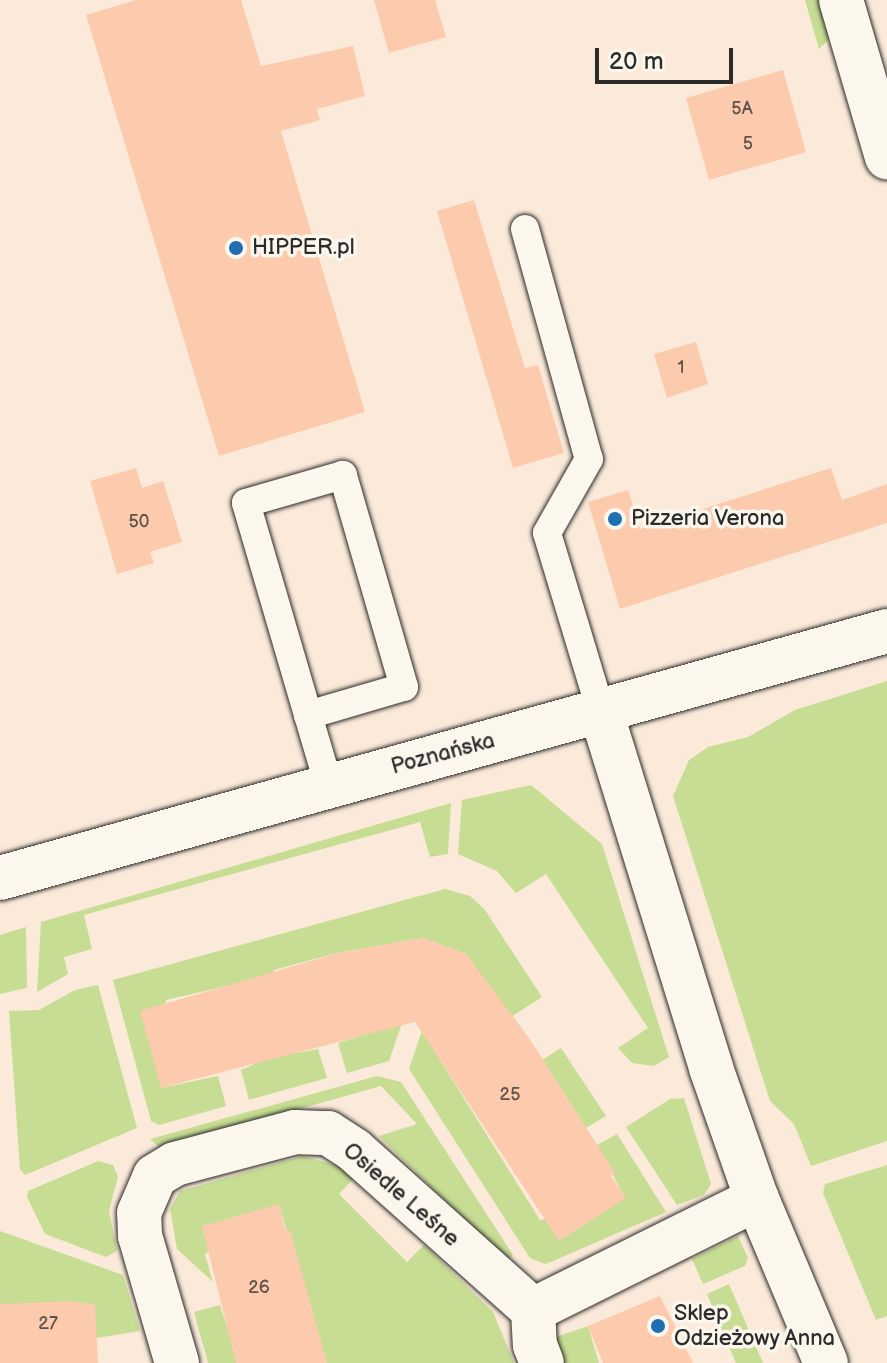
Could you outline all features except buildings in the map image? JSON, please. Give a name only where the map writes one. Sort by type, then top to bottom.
[{"type":"street","points":[[841,0],[887,157]]},
{"type":"street","name":"Poznańska","points":[[0,878],[887,631]]},
{"type":"street","points":[[601,712],[757,1199],[826,1363]]},
{"type":"street","name":"Osiedle Leśne","points":[[177,1363],[140,1236],[145,1192],[155,1176],[175,1164],[295,1132],[328,1133],[354,1150],[537,1339],[757,1199]]},
{"type":"lane","points":[[525,229],[589,459],[547,533],[601,712]]},
{"type":"lane","points":[[308,715],[404,687],[343,475],[246,503],[308,715],[329,786]]},
{"type":"green space","points":[[805,0],[828,0],[836,32],[819,49]]},
{"type":"green space","points":[[887,681],[887,1141],[811,1166],[794,1124],[770,1101],[673,796],[689,760],[708,747],[748,737],[795,710]]},
{"type":"green space","points":[[531,785],[602,844],[669,1057],[654,1066],[632,1063],[618,1048],[648,1028],[546,874],[516,893],[497,871],[458,854],[462,800]]},
{"type":"green space","points":[[451,803],[448,854],[430,857],[420,822],[84,915],[92,949],[64,957],[68,974],[37,992],[41,922]]},
{"type":"green space","points":[[445,889],[470,896],[485,910],[542,997],[511,1017],[466,954],[423,938],[337,953],[274,970],[274,975],[166,1000],[161,1088],[218,1076],[226,1106],[159,1125],[151,1121],[113,980]]},
{"type":"green space","points":[[26,927],[27,988],[0,994],[0,935]]},
{"type":"green space","points":[[98,985],[137,1128],[25,1175],[20,1169],[9,1011],[39,1010],[75,990]]},
{"type":"green space","points":[[402,1023],[389,1061],[347,1073],[338,1043]]},
{"type":"green space","points":[[422,1031],[540,1220],[625,1198],[597,1145],[617,1134],[666,1212],[545,1264],[530,1258],[409,1069]]},
{"type":"green space","points":[[561,1048],[606,1116],[586,1128],[542,1060]]},
{"type":"green space","points":[[318,1049],[327,1078],[249,1100],[241,1070],[268,1058]]},
{"type":"green space","points":[[377,1076],[401,1082],[513,1255],[507,1261],[379,1136],[417,1124],[381,1086],[160,1148],[150,1139]]},
{"type":"green space","points":[[684,1098],[711,1184],[704,1195],[677,1205],[626,1127],[670,1099]]},
{"type":"green space","points":[[303,1156],[342,1167],[355,1177],[339,1194],[407,1262],[424,1245],[493,1312],[514,1363],[327,1363],[279,1205],[205,1254],[213,1282],[177,1249],[170,1209],[180,1191]]},
{"type":"green space","points":[[98,1161],[113,1165],[118,1177],[109,1211],[117,1251],[106,1257],[45,1234],[27,1197],[28,1191]]},
{"type":"green space","points":[[887,1165],[887,1316],[876,1320],[823,1193],[825,1184]]},
{"type":"green space","points":[[0,1231],[123,1275],[140,1331],[97,1338],[0,1309]]},
{"type":"green space","points":[[738,1236],[748,1258],[745,1266],[703,1284],[692,1259]]},
{"type":"green space","points":[[729,1284],[763,1363],[736,1363],[707,1294]]},
{"type":"green space","points":[[220,1305],[237,1363],[208,1363],[194,1312]]},
{"type":"green space","points":[[588,1326],[599,1363],[563,1363],[553,1338]]},
{"type":"place","name":"HIPPER.pl","points":[[236,248]]},
{"type":"place","name":"Pizzeria Verona","points":[[615,519]]},
{"type":"place","name":"Sklep Odzieżowy Anna","points":[[658,1326]]}]
